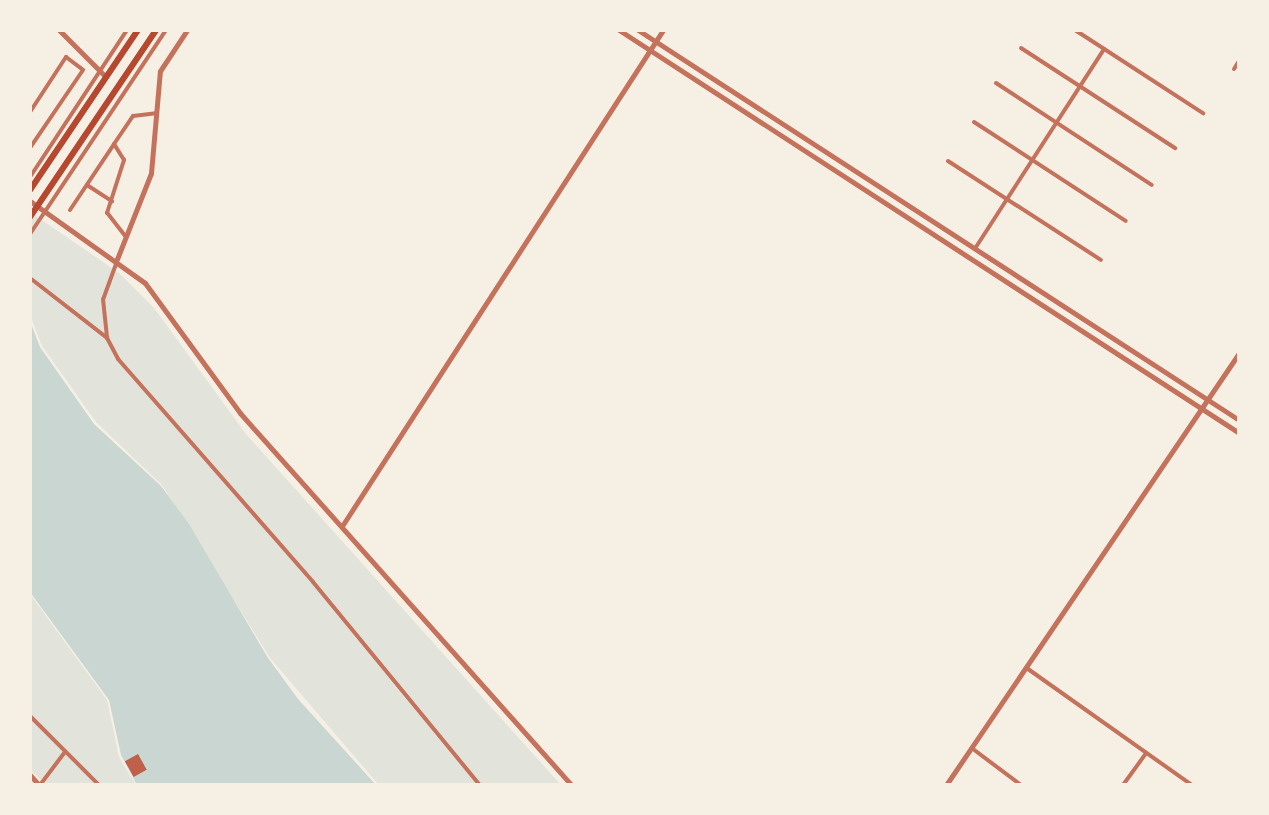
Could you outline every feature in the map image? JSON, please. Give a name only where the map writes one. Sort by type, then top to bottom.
[{"type":"main road","points":[[30,190],[84,102],[138,30]]},
{"type":"main road","points":[[30,217],[156,30]]},
{"type":"street","points":[[59,30],[103,74],[127,30]]},
{"type":"street","points":[[30,234],[166,30]]},
{"type":"street","points":[[187,30],[160,71],[151,173],[103,299],[107,338],[118,359],[313,582],[480,785]]},
{"type":"street","points":[[619,30],[1239,433]]},
{"type":"street","points":[[638,30],[1239,420]]},
{"type":"street","points":[[342,526],[663,30]]},
{"type":"street","points":[[1075,30],[1203,113]]},
{"type":"street","points":[[1020,48],[1175,148]]},
{"type":"street","points":[[976,247],[1104,48]]},
{"type":"street","points":[[30,112],[66,57],[83,70],[30,148]]},
{"type":"street","points":[[1234,69],[1239,61]]},
{"type":"street","points":[[996,83],[1152,184]]},
{"type":"street","points":[[30,176],[84,102]]},
{"type":"street","points":[[70,210],[133,116],[156,113]]},
{"type":"street","points":[[974,122],[1126,221]]},
{"type":"street","points":[[114,144],[124,160],[106,213],[126,237]]},
{"type":"street","points":[[948,162],[1101,260]]},
{"type":"street","points":[[87,184],[112,201]]},
{"type":"street","points":[[30,201],[117,259],[145,283],[216,384],[572,785]]},
{"type":"street","points":[[30,278],[107,338]]},
{"type":"street","points":[[946,785],[1239,353]]},
{"type":"street","points":[[1028,668],[1192,785]]},
{"type":"street","points":[[30,716],[98,785]]},
{"type":"street","points":[[972,749],[1022,785]]},
{"type":"street","points":[[30,775],[40,785],[65,752]]},
{"type":"street","points":[[1123,785],[1146,752]]},
{"type":"shaded area","points":[[30,212],[119,273],[154,308],[246,434],[561,785],[379,785],[270,658],[162,485],[96,422],[42,346],[30,315]]},
{"type":"shaded area","points":[[30,321],[40,347],[94,424],[161,486],[189,524],[268,658],[298,699],[376,785],[137,785],[121,755],[109,700],[30,592]]},
{"type":"shaded area","points":[[30,594],[107,700],[119,757],[136,785],[45,785],[30,769]]},
{"type":"building","points":[[138,754],[147,770],[134,777],[125,761]]}]
